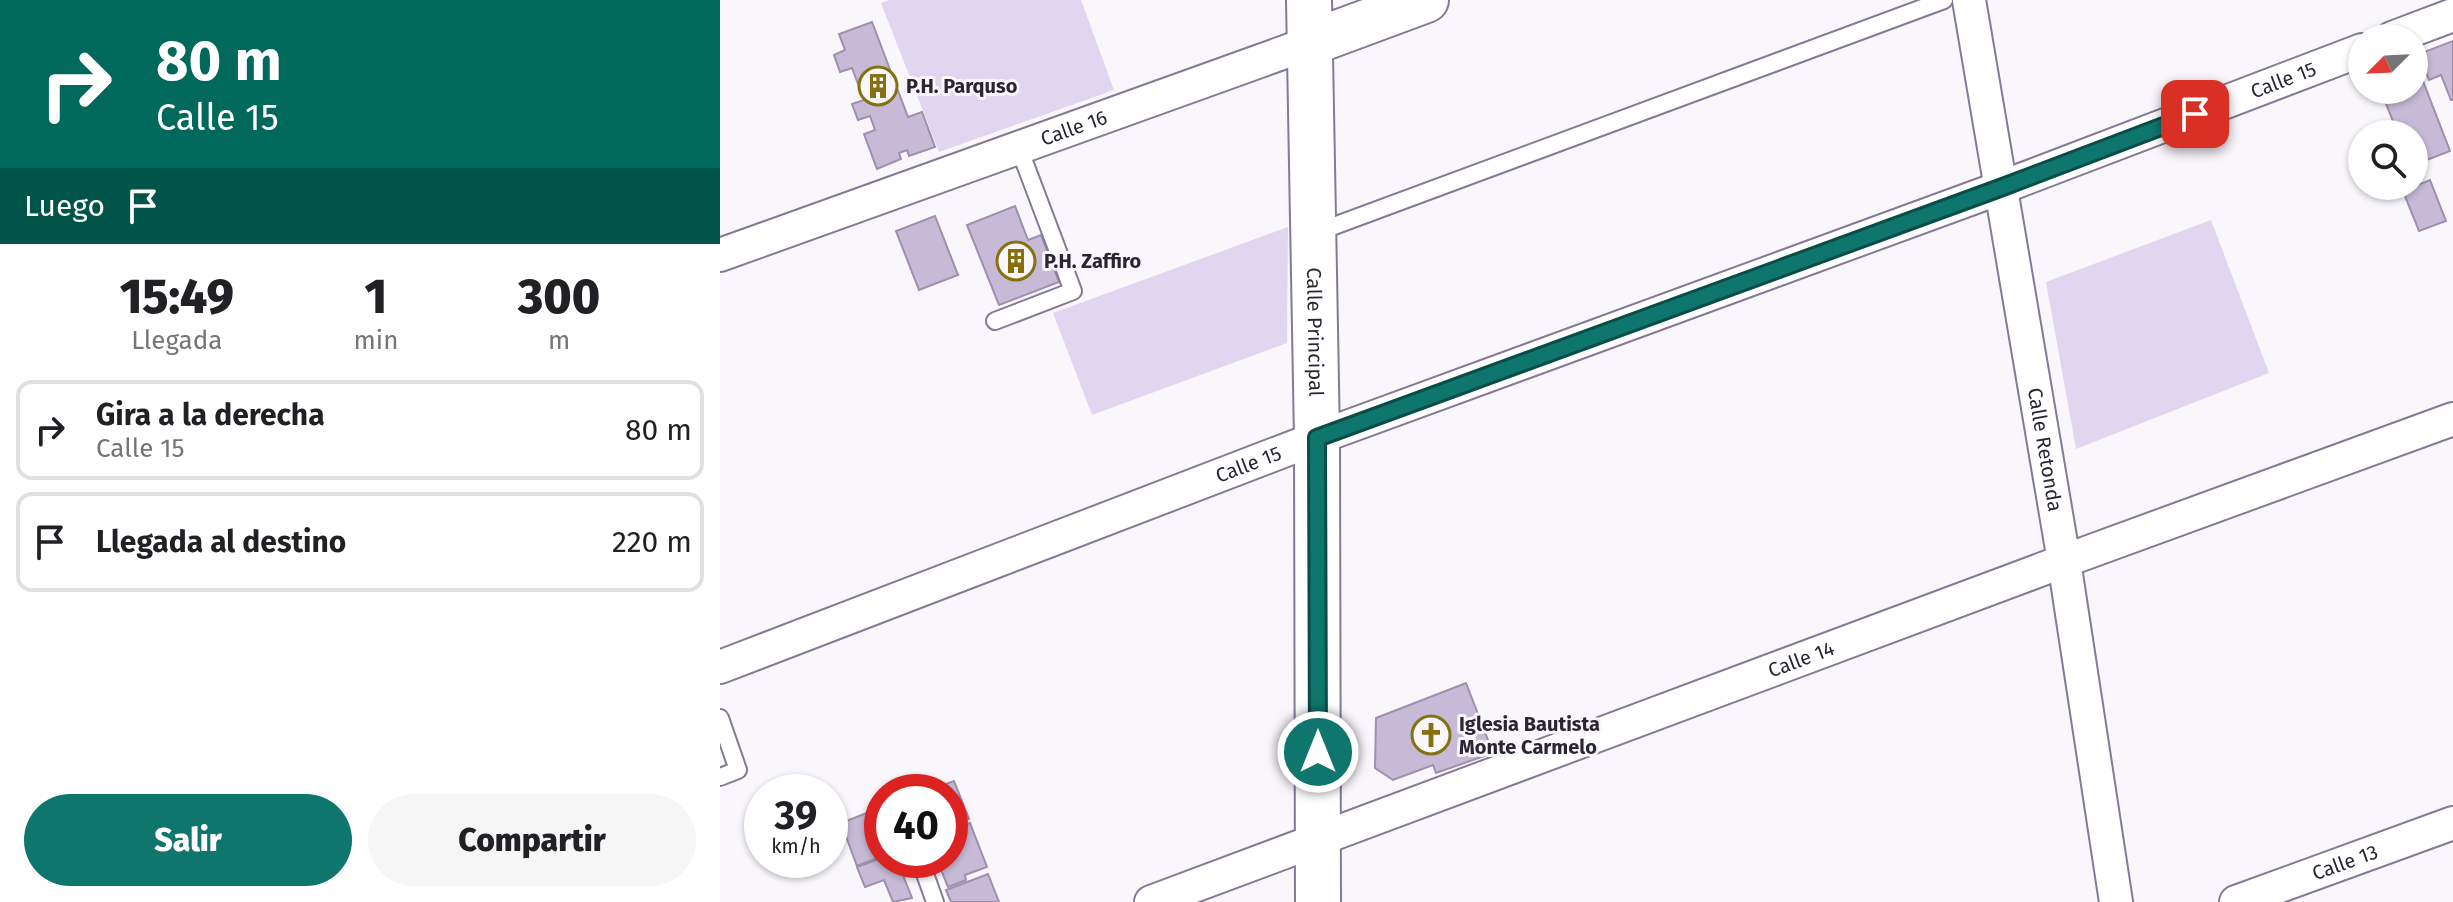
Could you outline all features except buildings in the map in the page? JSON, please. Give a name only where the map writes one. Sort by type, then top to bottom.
[{"type":"street","name":"Calle Principal","points":[[1309,0],[1317,438],[1318,902]]},
{"type":"street","name":"Calle 16","points":[[720,255],[1426,0]]},
{"type":"street","name":"Calle Retonda","points":[[1969,0],[2064,561],[2116,902]]},
{"type":"street","points":[[2428,24],[2453,15]]},
{"type":"street","name":"Calle 15","points":[[720,667],[1317,438],[2000,188],[2348,55]]},
{"type":"street","name":"Calle 14","points":[[1151,902],[2453,419]]},
{"type":"street","name":"Calle 13","points":[[2236,902],[2453,823]]},
{"type":"lane","points":[[1313,233],[1944,0]]},
{"type":"lane","points":[[995,321],[1073,291],[1019,148]]},
{"type":"lane","points":[[720,718],[738,770],[720,777]]},
{"type":"lane","points":[[926,878],[935,902]]},
{"type":"shaded area","points":[[889,0],[1081,0],[1114,90],[939,152],[881,3]]},
{"type":"shaded area","points":[[2211,220],[2269,373],[2076,449],[2046,282]]},
{"type":"shaded area","points":[[1288,227],[1287,343],[1092,415],[1053,313]]},
{"type":"place","name":"P.H. Parquso","points":[[878,86]]},
{"type":"place","name":"P.H. Zaffiro","points":[[1016,261]]},
{"type":"place","name":"Iglesia Bautista Monte Carmelo","points":[[1431,735]]},
{"type":"route","points":[[1318,752],[1317,438],[2195,114]]}]
